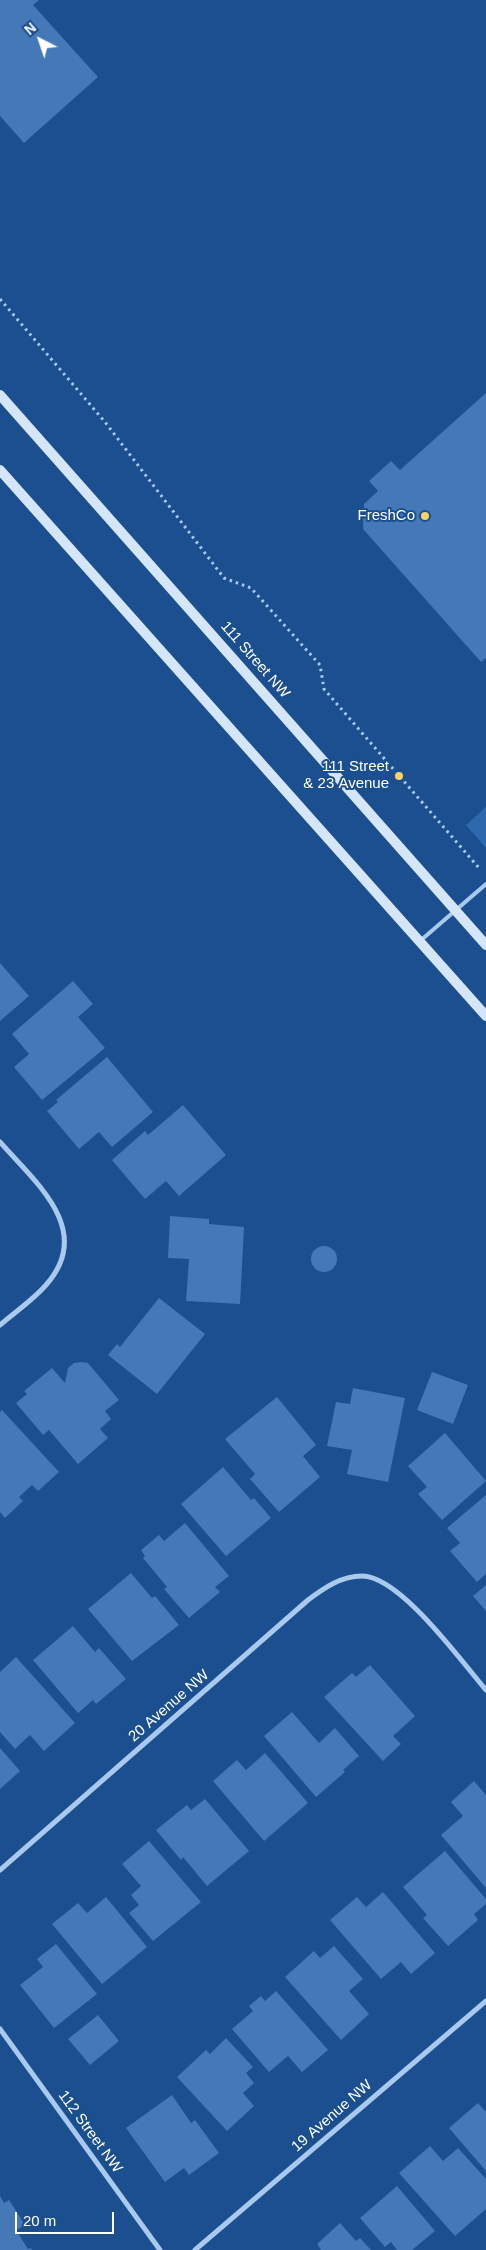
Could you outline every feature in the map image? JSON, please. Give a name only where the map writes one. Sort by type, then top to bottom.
[{"type":"main road","name":"111 Street NW","points":[[0,395],[486,945]]},
{"type":"main road","points":[[0,470],[486,1016]]},
{"type":"street","points":[[0,1142],[56,1208],[63,1223],[65,1239],[64,1254],[57,1270],[46,1285],[0,1325]]},
{"type":"street","name":"20 Avenue NW","points":[[0,1870],[308,1600],[339,1581],[363,1576],[376,1578],[406,1597],[486,1690]]},
{"type":"street","name":"19 Avenue NW","points":[[195,2250],[486,2001]]},
{"type":"street","name":"112 Street NW","points":[[0,2029],[160,2250]]},
{"type":"lane","points":[[420,941],[486,884]]},
{"type":"path","points":[[0,299],[100,414],[224,578],[251,588],[320,665],[324,689],[480,869]]},
{"type":"shaded area","points":[[486,807],[486,848],[466,825]]},
{"type":"building","points":[[0,0],[39,0],[33,5],[98,77],[24,143],[0,116]]},
{"type":"building","name":"FreshCo","points":[[486,393],[486,658],[481,662],[363,529],[364,504],[378,491],[369,481],[391,461],[400,470]]},
{"type":"building","points":[[0,963],[29,996],[0,1021]]},
{"type":"building","points":[[73,981],[93,1004],[78,1017],[105,1048],[42,1100],[14,1067],[29,1054],[12,1034]]},
{"type":"building","points":[[107,1057],[153,1112],[112,1147],[99,1132],[79,1149],[47,1111],[58,1102],[56,1100]]},
{"type":"building","points":[[183,1105],[226,1155],[179,1196],[166,1181],[145,1199],[112,1160],[145,1131],[148,1135]]},
{"type":"building","points":[[170,1216],[209,1219],[209,1224],[244,1227],[240,1304],[186,1301],[189,1259],[168,1258]]},
{"type":"building","points":[[324,1246],[333,1250],[337,1259],[333,1268],[324,1272],[315,1268],[311,1259],[315,1250]]},
{"type":"building","points":[[159,1298],[205,1334],[157,1394],[108,1355],[117,1344],[120,1347]]},
{"type":"building","points":[[74,1363],[88,1363],[119,1400],[105,1411],[111,1419],[100,1429],[108,1438],[78,1464],[49,1430],[43,1435],[16,1403],[27,1394],[24,1391],[52,1368],[65,1383],[68,1368]]},
{"type":"building","points":[[432,1372],[468,1385],[453,1424],[417,1410]]},
{"type":"building","points":[[353,1388],[405,1398],[388,1482],[347,1474],[352,1450],[327,1446],[336,1402],[350,1404]]},
{"type":"building","points":[[277,1397],[316,1445],[303,1456],[320,1477],[279,1512],[250,1479],[255,1474],[225,1439]]},
{"type":"building","points":[[2,1410],[59,1472],[38,1491],[32,1485],[19,1497],[23,1501],[5,1518],[0,1512],[0,1412]]},
{"type":"building","points":[[445,1433],[486,1481],[442,1520],[418,1494],[427,1487],[408,1466]]},
{"type":"building","points":[[223,1467],[251,1500],[254,1498],[271,1518],[226,1556],[181,1504]]},
{"type":"building","points":[[486,1495],[486,1574],[477,1582],[450,1551],[460,1543],[447,1528]]},
{"type":"building","points":[[185,1523],[229,1576],[215,1587],[220,1592],[189,1618],[164,1589],[167,1587],[143,1558],[145,1556],[141,1550],[159,1535],[164,1541]]},
{"type":"building","points":[[131,1573],[152,1598],[155,1596],[179,1625],[132,1661],[88,1609]]},
{"type":"building","points":[[486,1585],[486,1611],[473,1596]]},
{"type":"building","points":[[73,1626],[95,1652],[99,1648],[126,1679],[96,1704],[93,1700],[78,1713],[33,1660]]},
{"type":"building","points":[[16,1657],[75,1723],[44,1751],[30,1735],[15,1749],[0,1732],[0,1672]]},
{"type":"building","points":[[370,1665],[415,1716],[393,1736],[401,1744],[383,1761],[324,1697],[352,1673],[356,1677]]},
{"type":"building","points":[[292,1712],[319,1743],[335,1728],[359,1756],[343,1770],[345,1772],[316,1797],[264,1736]]},
{"type":"building","points":[[0,1748],[20,1771],[0,1789]]},
{"type":"building","points":[[265,1753],[308,1803],[264,1841],[213,1781],[237,1760],[246,1770]]},
{"type":"building","points":[[474,1781],[486,1795],[486,1888],[441,1835],[463,1816],[451,1802]]},
{"type":"building","points":[[205,1799],[249,1851],[207,1886],[183,1857],[181,1860],[156,1830],[187,1805],[191,1810]]},
{"type":"building","points":[[149,1841],[201,1902],[153,1941],[129,1913],[139,1905],[131,1895],[141,1886],[122,1864]]},
{"type":"building","points":[[445,1851],[486,1899],[486,1904],[474,1914],[478,1920],[448,1946],[423,1918],[427,1915],[403,1887]]},
{"type":"building","points":[[383,1892],[435,1953],[411,1974],[401,1962],[381,1979],[330,1920],[357,1897],[366,1907]]},
{"type":"building","points":[[106,1897],[147,1947],[102,1984],[52,1924],[78,1903],[87,1913]]},
{"type":"building","points":[[56,1944],[97,1994],[54,2028],[20,1985],[43,1967],[37,1959]]},
{"type":"building","points":[[334,1946],[363,1979],[349,1991],[369,2014],[341,2040],[285,1977],[314,1951],[320,1958]]},
{"type":"building","points":[[276,1991],[328,2050],[302,2072],[288,2056],[269,2072],[232,2029],[253,2011],[249,2006],[261,1996],[265,2001]]},
{"type":"building","points":[[98,2015],[119,2041],[90,2065],[68,2039]]},
{"type":"building","points":[[226,2038],[253,2067],[246,2073],[254,2083],[243,2093],[254,2106],[227,2131],[177,2077],[206,2050],[210,2054]]},
{"type":"building","points":[[172,2095],[191,2123],[195,2120],[219,2153],[189,2175],[184,2168],[165,2182],[126,2128]]},
{"type":"building","points":[[478,2103],[486,2112],[486,2171],[449,2128]]},
{"type":"building","points":[[430,2146],[443,2161],[458,2148],[486,2179],[486,2209],[455,2236],[399,2173]]},
{"type":"building","points":[[397,2186],[435,2231],[412,2250],[397,2250],[391,2242],[385,2247],[360,2218]]},
{"type":"building","points":[[0,2196],[4,2203],[9,2200],[25,2225],[16,2230],[28,2249],[31,2248],[32,2250],[0,2250]]},
{"type":"building","points":[[340,2223],[356,2241],[360,2238],[371,2250],[321,2250],[317,2244]]},
{"type":"place","name":"FreshCo","points":[[425,516]]},
{"type":"place","name":"111 Street & 23 Avenue","points":[[399,776]]}]
